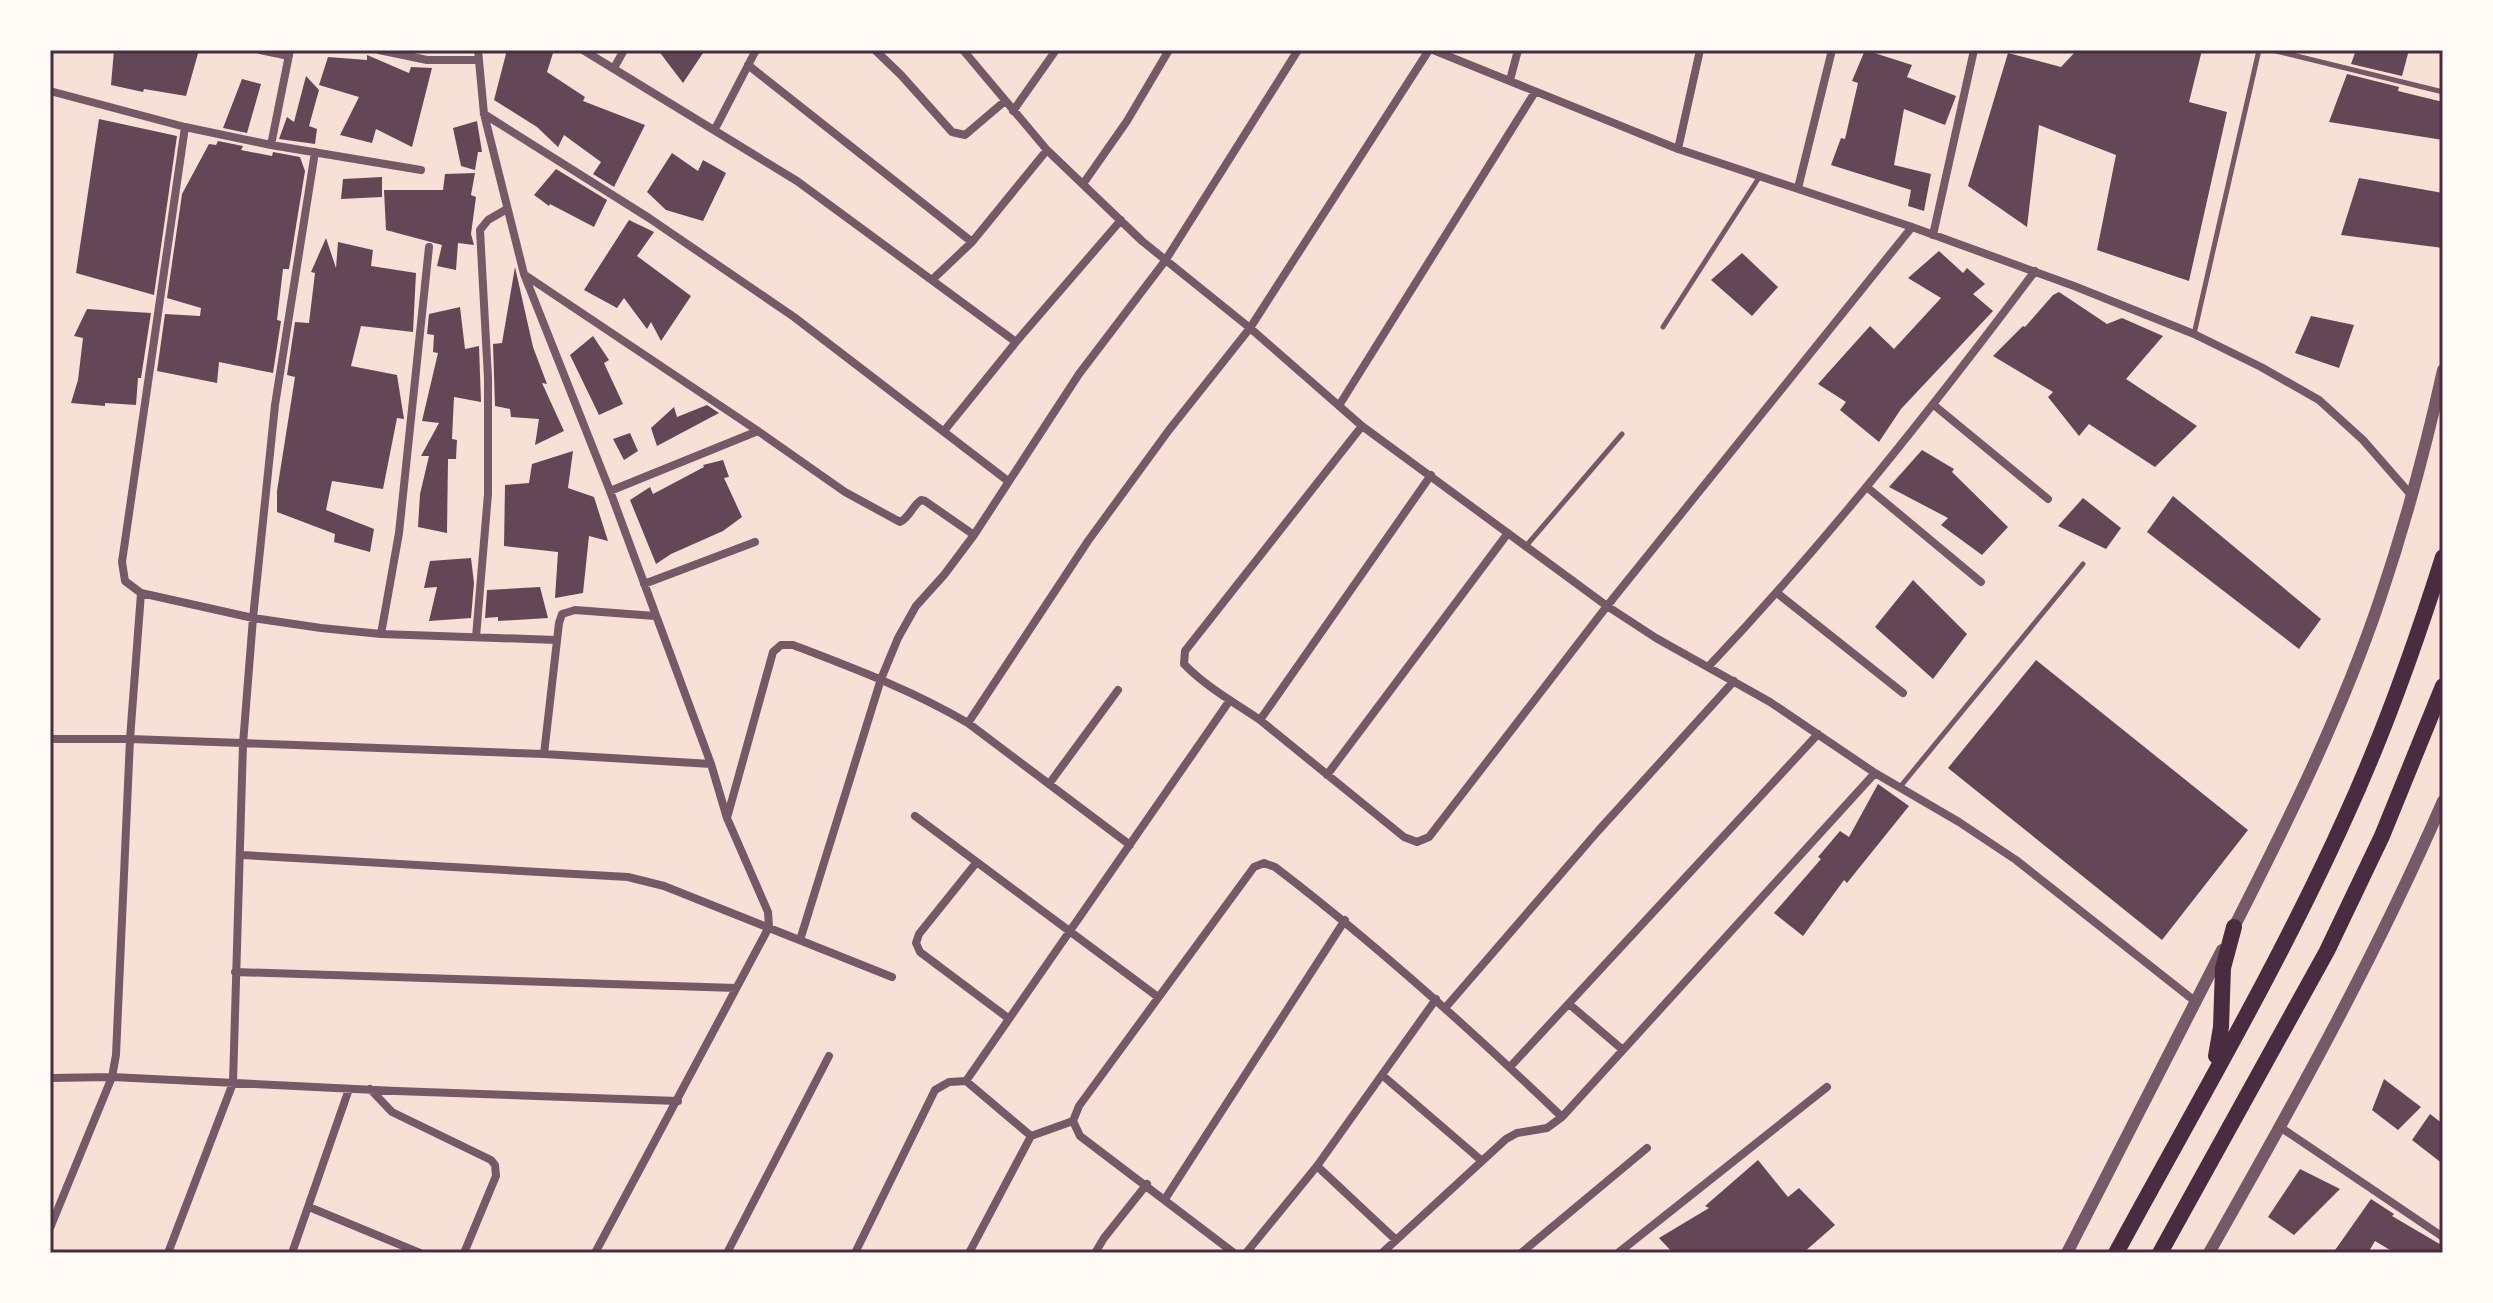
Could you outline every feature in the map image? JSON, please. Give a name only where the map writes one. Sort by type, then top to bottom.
[{"type":"highway","points":[[2116,1253],[2265,980],[2346,818],[2414,648],[2443,557]]},
{"type":"highway","points":[[2160,1253],[2327,951],[2382,836],[2443,686]]},
{"type":"highway","points":[[2202,1095],[2219,1047],[2223,968],[2234,927]]},
{"type":"street","points":[[260,50],[290,53],[271,145]]},
{"type":"street","points":[[379,50],[427,60],[477,60]]},
{"type":"street","points":[[478,50],[484,114],[524,274],[610,491],[711,764],[727,818],[765,901],[769,927],[595,1253]]},
{"type":"street","points":[[583,50],[797,181],[1016,342]]},
{"type":"street","points":[[614,68],[624,50]]},
{"type":"street","points":[[715,129],[756,50]]},
{"type":"street","points":[[875,50],[958,135],[965,135],[1005,101]]},
{"type":"street","points":[[963,50],[1047,150],[1121,220],[1165,261],[1250,328],[1362,426],[1607,606],[1734,681],[2016,860],[2196,1002]]},
{"type":"street","points":[[1013,111],[1056,50]]},
{"type":"street","points":[[1083,184],[1127,121],[1169,50]]},
{"type":"street","points":[[800,940],[881,679],[898,638],[916,606],[974,535],[1079,374],[1165,261],[1298,50]]},
{"type":"street","points":[[968,723],[1088,541],[1169,430],[1250,328],[1431,50],[1678,149],[2035,271],[2194,334],[2319,400],[2363,440],[2412,496]]},
{"type":"street","points":[[1510,80],[1518,50]]},
{"type":"street","points":[[1678,149],[1700,50]]},
{"type":"street","points":[[1798,188],[1832,50]]},
{"type":"street","points":[[1933,235],[1974,50]]},
{"type":"street","points":[[748,65],[972,242]]},
{"type":"street","points":[[50,91],[185,127],[421,170]]},
{"type":"street","points":[[1340,404],[1535,92]]},
{"type":"street","points":[[484,114],[649,218],[794,317],[1008,481]]},
{"type":"street","points":[[185,127],[122,562],[125,581],[141,593],[253,618],[381,634],[557,640]]},
{"type":"street","points":[[933,279],[972,242],[1047,150]]},
{"type":"street","points":[[168,1253],[233,1083],[243,744],[253,618],[275,405],[315,152]]},
{"type":"street","points":[[476,637],[488,494],[488,378],[480,230],[488,220],[507,209]]},
{"type":"street","points":[[944,431],[1121,220]]},
{"type":"street","points":[[1362,426],[1185,651],[1184,664],[1260,720],[1404,837],[1417,842],[1429,837],[1607,606],[1912,227]]},
{"type":"street","points":[[381,634],[399,533],[429,247]]},
{"type":"street","points":[[1708,667],[1868,488],[1935,406],[2035,271]]},
{"type":"street","points":[[524,274],[845,492],[893,520],[900,522],[906,519],[921,500],[974,535]]},
{"type":"street","points":[[2067,1253],[2274,848],[2335,716],[2380,601],[2412,496],[2443,370]]},
{"type":"street","points":[[1935,406],[2048,499]]},
{"type":"street","points":[[610,491],[758,431]]},
{"type":"street","points":[[1260,720],[1431,475]]},
{"type":"street","points":[[1868,488],[1981,582]]},
{"type":"street","points":[[1327,775],[1508,533]]},
{"type":"street","points":[[644,584],[755,542]]},
{"type":"street","points":[[50,1228],[112,1077],[120,1012],[130,739],[141,593]]},
{"type":"street","points":[[1777,593],[1903,693]]},
{"type":"street","points":[[544,754],[562,614],[575,610],[655,616]]},
{"type":"street","points":[[727,818],[773,652],[781,645],[793,645],[929,700],[968,723],[1130,845]]},
{"type":"street","points":[[1446,1007],[1598,831],[1734,681]]},
{"type":"street","points":[[1049,784],[1118,690]]},
{"type":"street","points":[[966,1081],[1230,700]]},
{"type":"street","points":[[1510,1067],[1818,734]]},
{"type":"street","points":[[50,739],[130,739],[544,754],[711,764]]},
{"type":"street","points":[[1382,1253],[1506,1139],[1517,1133],[1547,1128],[1562,1117],[1875,773]]},
{"type":"street","points":[[2209,1253],[2280,1127],[2394,907],[2443,801]]},
{"type":"street","points":[[915,816],[1158,997]]},
{"type":"street","points":[[241,855],[628,877],[664,886],[892,977]]},
{"type":"street","points":[[976,863],[919,934],[916,943],[920,952],[1008,1018]]},
{"type":"street","points":[[1234,1253],[1080,1136],[1073,1121],[1079,1106],[1254,867],[1264,863],[1275,867],[1345,920],[1446,1007],[1562,1117]]},
{"type":"street","points":[[1165,1199],[1345,920]]},
{"type":"street","points":[[235,972],[736,988]]},
{"type":"street","points":[[1246,1253],[1317,1166],[1436,999]]},
{"type":"street","points":[[1569,1004],[1623,1050]]},
{"type":"street","points":[[727,1253],[829,1056]]},
{"type":"street","points":[[1382,1075],[1482,1161]]},
{"type":"street","points":[[50,1078],[112,1077],[678,1101]]},
{"type":"street","points":[[855,1253],[935,1090],[949,1082],[966,1081],[1031,1136]]},
{"type":"street","points":[[1618,1253],[1827,1087]]},
{"type":"street","points":[[292,1253],[349,1089]]},
{"type":"street","points":[[370,1089],[392,1112],[491,1160],[495,1165],[496,1176],[464,1253]]},
{"type":"street","points":[[969,1253],[1031,1136],[1073,1121]]},
{"type":"street","points":[[2280,1127],[2443,1237]]},
{"type":"street","points":[[1521,1253],[1647,1148]]},
{"type":"street","points":[[1317,1166],[1396,1240]]},
{"type":"street","points":[[1095,1253],[1147,1184]]},
{"type":"street","points":[[309,1207],[420,1253]]},
{"type":"lane","points":[[2194,334],[2259,50]]},
{"type":"lane","points":[[2272,50],[2443,92]]},
{"type":"lane","points":[[1663,327],[1760,176]]},
{"type":"lane","points":[[1526,546],[1622,434]]},
{"type":"lane","points":[[1900,787],[2083,564]]},
{"type":"building","points":[[114,50],[199,50],[186,96],[111,85]]},
{"type":"building","points":[[507,50],[554,50],[547,72],[585,97],[583,101],[645,125],[614,187],[593,174],[601,162],[564,135],[558,147],[537,127],[494,100]]},
{"type":"building","points":[[658,50],[705,50],[683,83]]},
{"type":"building","points":[[1865,50],[1912,65],[1907,77],[1956,96],[1945,125],[1904,109],[1894,165],[1931,174],[1924,211],[1908,206],[1911,190],[1831,165],[1841,138],[1845,139],[1858,83],[1852,81]]},
{"type":"building","points":[[2077,50],[2202,50],[2189,102],[2227,112],[2189,281],[2097,250],[2116,155],[2039,125],[2027,227],[1968,186],[2008,53],[2061,67]]},
{"type":"building","points":[[2356,50],[2409,50],[2402,76],[2351,64]]},
{"type":"building","points":[[367,55],[409,73],[411,67],[432,68],[412,147],[376,129],[372,143],[340,135],[359,97],[319,85],[328,57],[367,60]]},
{"type":"building","points":[[2347,74],[2443,102],[2443,140],[2329,122]]},
{"type":"building","points":[[306,76],[319,90],[309,126],[317,129],[315,144],[279,139],[287,117],[294,122]]},
{"type":"building","points":[[242,79],[261,84],[247,133],[223,128]]},
{"type":"building","points":[[99,119],[177,136],[154,295],[76,273]]},
{"type":"building","points":[[477,121],[482,152],[478,152],[475,170],[461,166],[453,128]]},
{"type":"building","points":[[218,141],[243,146],[241,150],[300,157],[305,171],[289,269],[283,269],[277,320],[281,321],[273,373],[219,362],[217,383],[157,371],[165,314],[200,316],[201,308],[167,298],[182,194],[209,144],[216,145]]},
{"type":"building","points":[[672,153],[698,171],[703,160],[726,173],[703,221],[666,210],[647,192]]},
{"type":"building","points":[[556,169],[607,200],[594,227],[549,206],[534,195]]},
{"type":"building","points":[[475,173],[471,195],[476,197],[471,234],[474,245],[458,243],[456,270],[437,266],[442,245],[386,230],[384,190],[443,190],[445,174]]},
{"type":"building","points":[[382,177],[382,197],[341,199],[343,179]]},
{"type":"building","points":[[2359,178],[2443,193],[2443,248],[2341,235]]},
{"type":"building","points":[[629,220],[654,232],[637,256],[691,296],[661,341],[651,322],[647,329],[624,298],[617,308],[584,290]]},
{"type":"building","points":[[326,238],[336,268],[338,242],[373,250],[371,266],[416,273],[413,332],[361,326],[351,366],[397,375],[404,419],[397,418],[383,489],[332,481],[326,510],[374,529],[370,552],[334,542],[335,534],[277,512],[277,491],[295,377],[287,375],[295,322],[309,323],[315,273],[311,272]]},
{"type":"building","points":[[1939,251],[1963,273],[1967,268],[1985,284],[1973,294],[1993,311],[1901,409],[1879,442],[1840,410],[1846,402],[1818,384],[1870,326],[1894,349],[1941,298],[1908,278]]},
{"type":"building","points":[[1742,253],[1778,287],[1752,316],[1711,280]]},
{"type":"building","points":[[515,267],[533,347],[547,384],[542,383],[564,431],[535,445],[539,419],[511,417],[510,409],[495,406],[493,344],[502,343]]},
{"type":"building","points":[[2059,292],[2107,324],[2122,318],[2163,336],[2126,379],[2197,426],[2155,467],[2089,424],[2079,436],[2048,397],[2053,392],[1993,356]]},
{"type":"building","points":[[460,307],[465,349],[479,346],[481,402],[454,397],[452,439],[457,440],[456,459],[448,459],[447,533],[418,527],[420,494],[429,456],[421,456],[439,423],[422,421],[438,353],[433,352],[434,335],[427,334],[429,314]]},
{"type":"building","points":[[87,309],[151,313],[136,405],[71,403],[78,380],[83,338],[74,336]]},
{"type":"building","points":[[2311,316],[2354,325],[2339,368],[2295,353]]},
{"type":"building","points":[[593,336],[609,360],[604,363],[623,404],[599,415],[570,355]]},
{"type":"building","points":[[707,405],[719,413],[657,446],[651,428],[674,407],[677,417]]},
{"type":"building","points":[[630,433],[638,451],[624,460],[613,439]]},
{"type":"building","points":[[1922,450],[1954,469],[1952,472],[2008,527],[1982,555],[1941,525],[1948,518],[1889,487]]},
{"type":"building","points":[[573,451],[568,488],[594,497],[608,541],[589,536],[583,593],[555,598],[558,552],[504,546],[505,485],[529,483],[532,464]]},
{"type":"building","points":[[723,460],[729,477],[724,478],[742,517],[723,531],[656,564],[630,500],[650,487],[653,494],[703,465]]},
{"type":"building","points":[[2173,496],[2321,619],[2299,649],[2147,532]]},
{"type":"building","points":[[2083,498],[2121,528],[2106,549],[2058,526]]},
{"type":"building","points":[[471,558],[474,583],[471,618],[429,621],[437,587],[424,588],[430,561]]},
{"type":"building","points":[[1913,580],[1967,634],[1933,679],[1875,627]]},
{"type":"building","points":[[540,587],[548,618],[498,621],[498,617],[485,618],[487,590]]},
{"type":"building","points":[[2036,660],[2248,830],[2162,940],[1948,768]]},
{"type":"building","points":[[1878,784],[1909,806],[1847,883],[1844,880],[1803,936],[1774,913],[1821,859],[1818,857],[1840,831],[1849,837]]},
{"type":"building","points":[[2384,1079],[2421,1107],[2398,1130],[2372,1110]]},
{"type":"building","points":[[2430,1114],[2443,1124],[2443,1164],[2412,1140]]},
{"type":"building","points":[[1758,1160],[1788,1197],[1799,1188],[1835,1225],[1803,1253],[1673,1253],[1659,1238],[1709,1208],[1705,1206]]},
{"type":"building","points":[[2300,1169],[2340,1189],[2294,1235],[2268,1217]]},
{"type":"building","points":[[2371,1199],[2394,1214],[2392,1216],[2443,1246],[2443,1253],[2395,1253],[2375,1241],[2368,1253],[2333,1253]]}]
